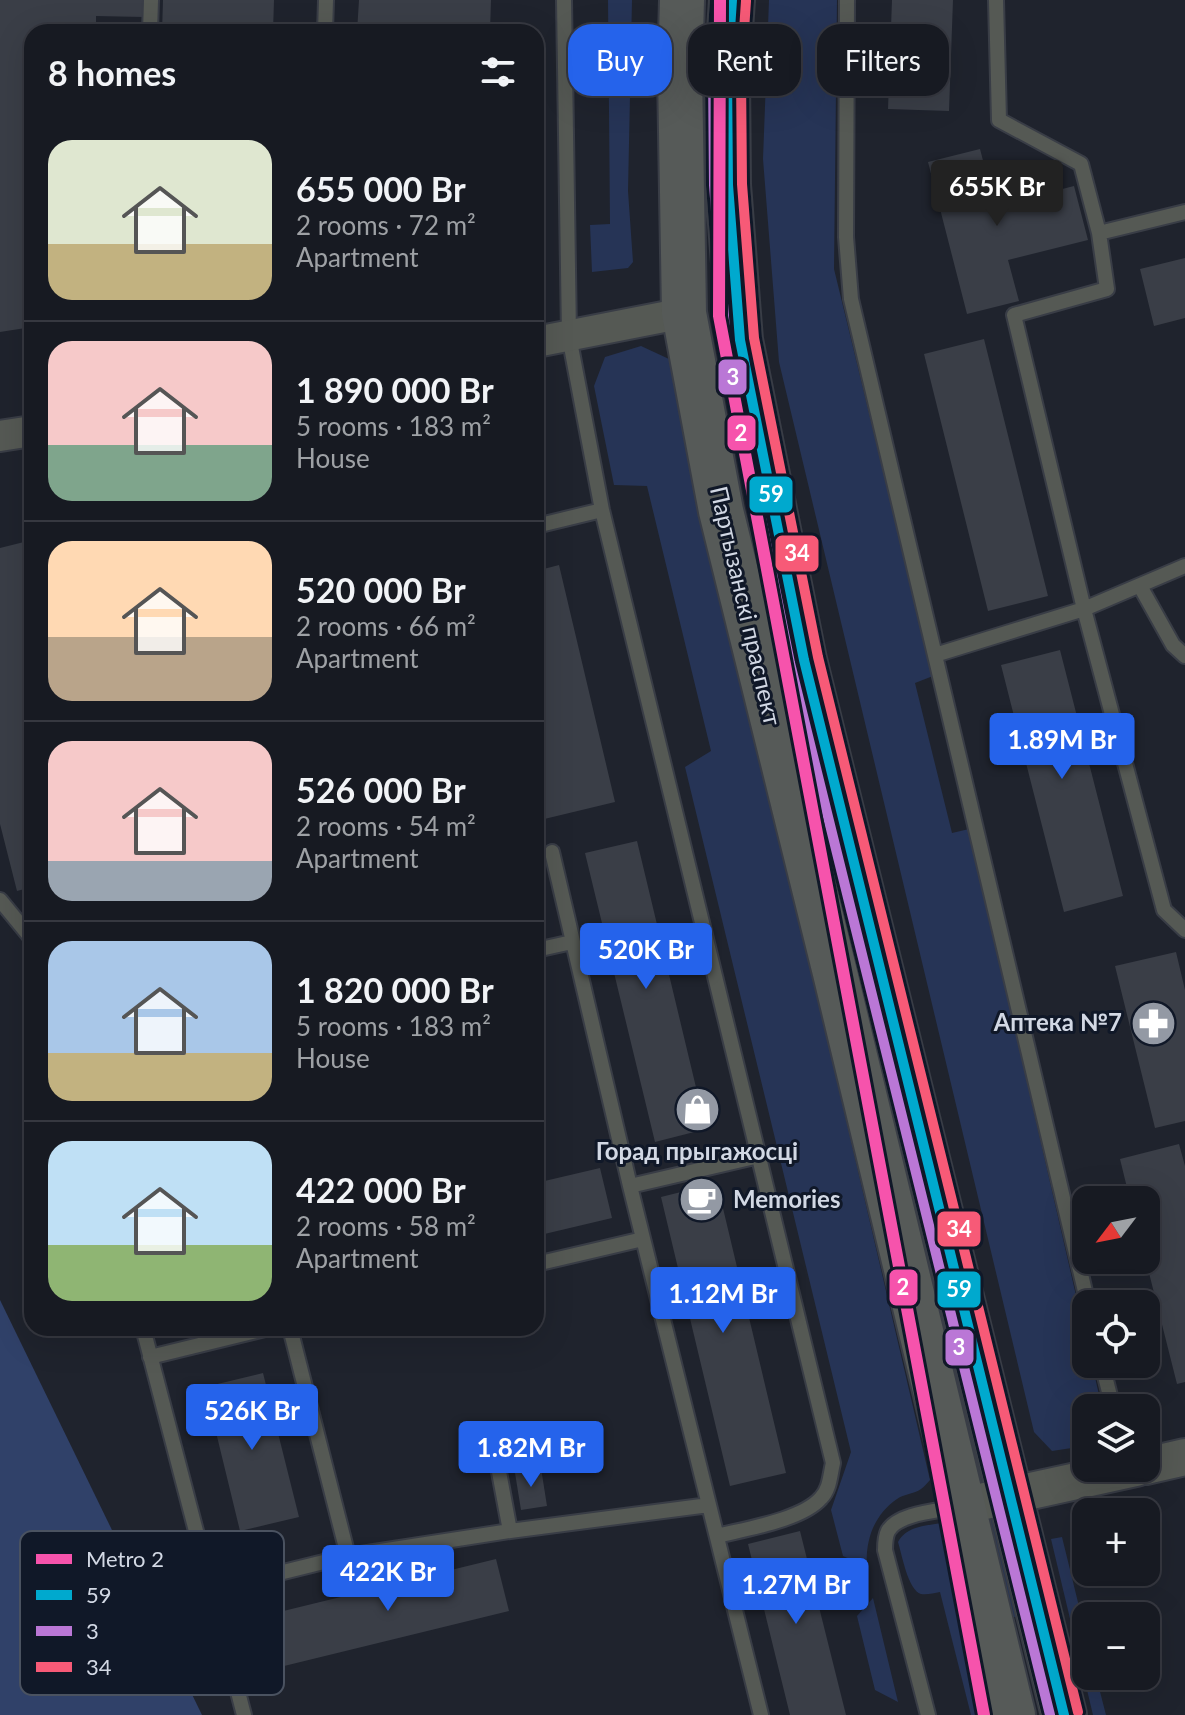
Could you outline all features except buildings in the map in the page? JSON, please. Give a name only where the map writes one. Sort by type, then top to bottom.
[{"type":"main road","name":"Партызанскі праспект","points":[[682,0],[680,72],[684,313],[721,511],[1013,1715]]},
{"type":"main road","name":"Партызанскі праспект","points":[[732,0],[727,74],[728,185],[740,340],[804,660],[1064,1715]]},
{"type":"main road","points":[[684,313],[700,313],[718,319],[740,340]]},
{"type":"street","points":[[544,341],[684,313]]},
{"type":"street","points":[[0,436],[24,432]]},
{"type":"street","points":[[1160,1463],[1185,1457]]},
{"type":"street","points":[[962,1506],[1072,1481]]},
{"type":"lane","points":[[150,24],[151,0]]},
{"type":"lane","points":[[325,24],[326,0]]},
{"type":"lane","points":[[564,0],[569,336],[602,510],[833,1463],[827,1489],[820,1500],[797,1515],[717,1536]]},
{"type":"lane","points":[[847,0],[846,237],[851,299],[1085,1290]]},
{"type":"lane","points":[[996,0],[999,120],[1081,164],[1099,233],[1107,289],[1014,315],[1084,609],[1164,910],[1185,930]]},
{"type":"lane","points":[[1099,233],[1185,212]]},
{"type":"lane","points":[[544,524],[602,510]]},
{"type":"lane","points":[[935,655],[1084,609],[1185,566]]},
{"type":"lane","points":[[1140,586],[1173,645],[1185,656]]},
{"type":"lane","points":[[552,852],[630,1186],[761,1715]]},
{"type":"lane","points":[[0,900],[24,929]]},
{"type":"lane","points":[[544,948],[572,942]]},
{"type":"lane","points":[[630,1186],[759,1156]]},
{"type":"lane","points":[[544,1262],[643,1239]]},
{"type":"lane","points":[[145,1336],[196,1531]]},
{"type":"lane","points":[[150,1357],[236,1336]]},
{"type":"lane","points":[[292,1336],[348,1556]]},
{"type":"lane","points":[[497,1461],[510,1531]]},
{"type":"lane","points":[[284,1572],[348,1556],[709,1505]]},
{"type":"lane","points":[[928,1715],[885,1550],[886,1534],[895,1522],[914,1515],[962,1506]]},
{"type":"lane","points":[[239,1695],[244,1715]]},
{"type":"shaded area","points":[[608,0],[632,0],[631,24],[608,24]]},
{"type":"shaded area","points":[[769,0],[837,0],[837,24],[817,24],[817,96],[836,96],[834,269],[933,676],[915,683],[952,833],[969,829],[1075,1290],[1072,1290],[1072,1378],[1095,1378],[1099,1394],[1072,1394],[1072,1448],[1052,1451],[1034,1432],[779,362],[763,159],[765,96],[801,96],[801,24],[768,24]]},
{"type":"shaded area","points":[[609,96],[630,96],[628,191],[633,262],[628,268],[592,272],[590,225],[610,224]]},
{"type":"shaded area","points":[[641,346],[669,359],[930,1480],[918,1491],[897,1499],[882,1513],[870,1538],[867,1567],[843,1556],[831,1510],[851,1452],[685,767],[711,751],[647,486],[614,485],[594,386],[605,357]]},
{"type":"shaded area","points":[[0,1300],[112,1531],[20,1531],[20,1695],[192,1695],[202,1715],[0,1715]]},
{"type":"shaded area","points":[[994,1518],[1018,1616],[1007,1619],[982,1521]]},
{"type":"shaded area","points":[[941,1523],[988,1715],[971,1715],[940,1592],[921,1594],[916,1591],[909,1579],[898,1542],[911,1530]]},
{"type":"shaded area","points":[[1062,1537],[1078,1602],[1072,1602],[1072,1627],[1051,1539]]},
{"type":"shaded area","points":[[873,1598],[898,1702],[875,1690],[857,1616]]},
{"type":"shaded area","points":[[1087,1690],[1100,1690],[1106,1715],[1093,1715]]},
{"type":"metro line","name":"2","points":[[720,0],[719,316],[984,1715]]},
{"type":"transit line","name":"3","points":[[718,0],[713,74],[714,185],[726,343],[790,663],[1050,1715]]},
{"type":"transit line","name":"59","points":[[732,0],[727,74],[728,185],[740,340],[804,660],[1064,1715]]},
{"type":"transit line","name":"34","points":[[746,1],[741,74],[742,184],[754,338],[818,657],[1078,1712]]},
{"type":"place","name":"Аптека №7","points":[[1153,1023]]},
{"type":"place","name":"Горад прыгажосці","points":[[697,1110]]},
{"type":"place","name":"Memories","points":[[702,1200]]}]
